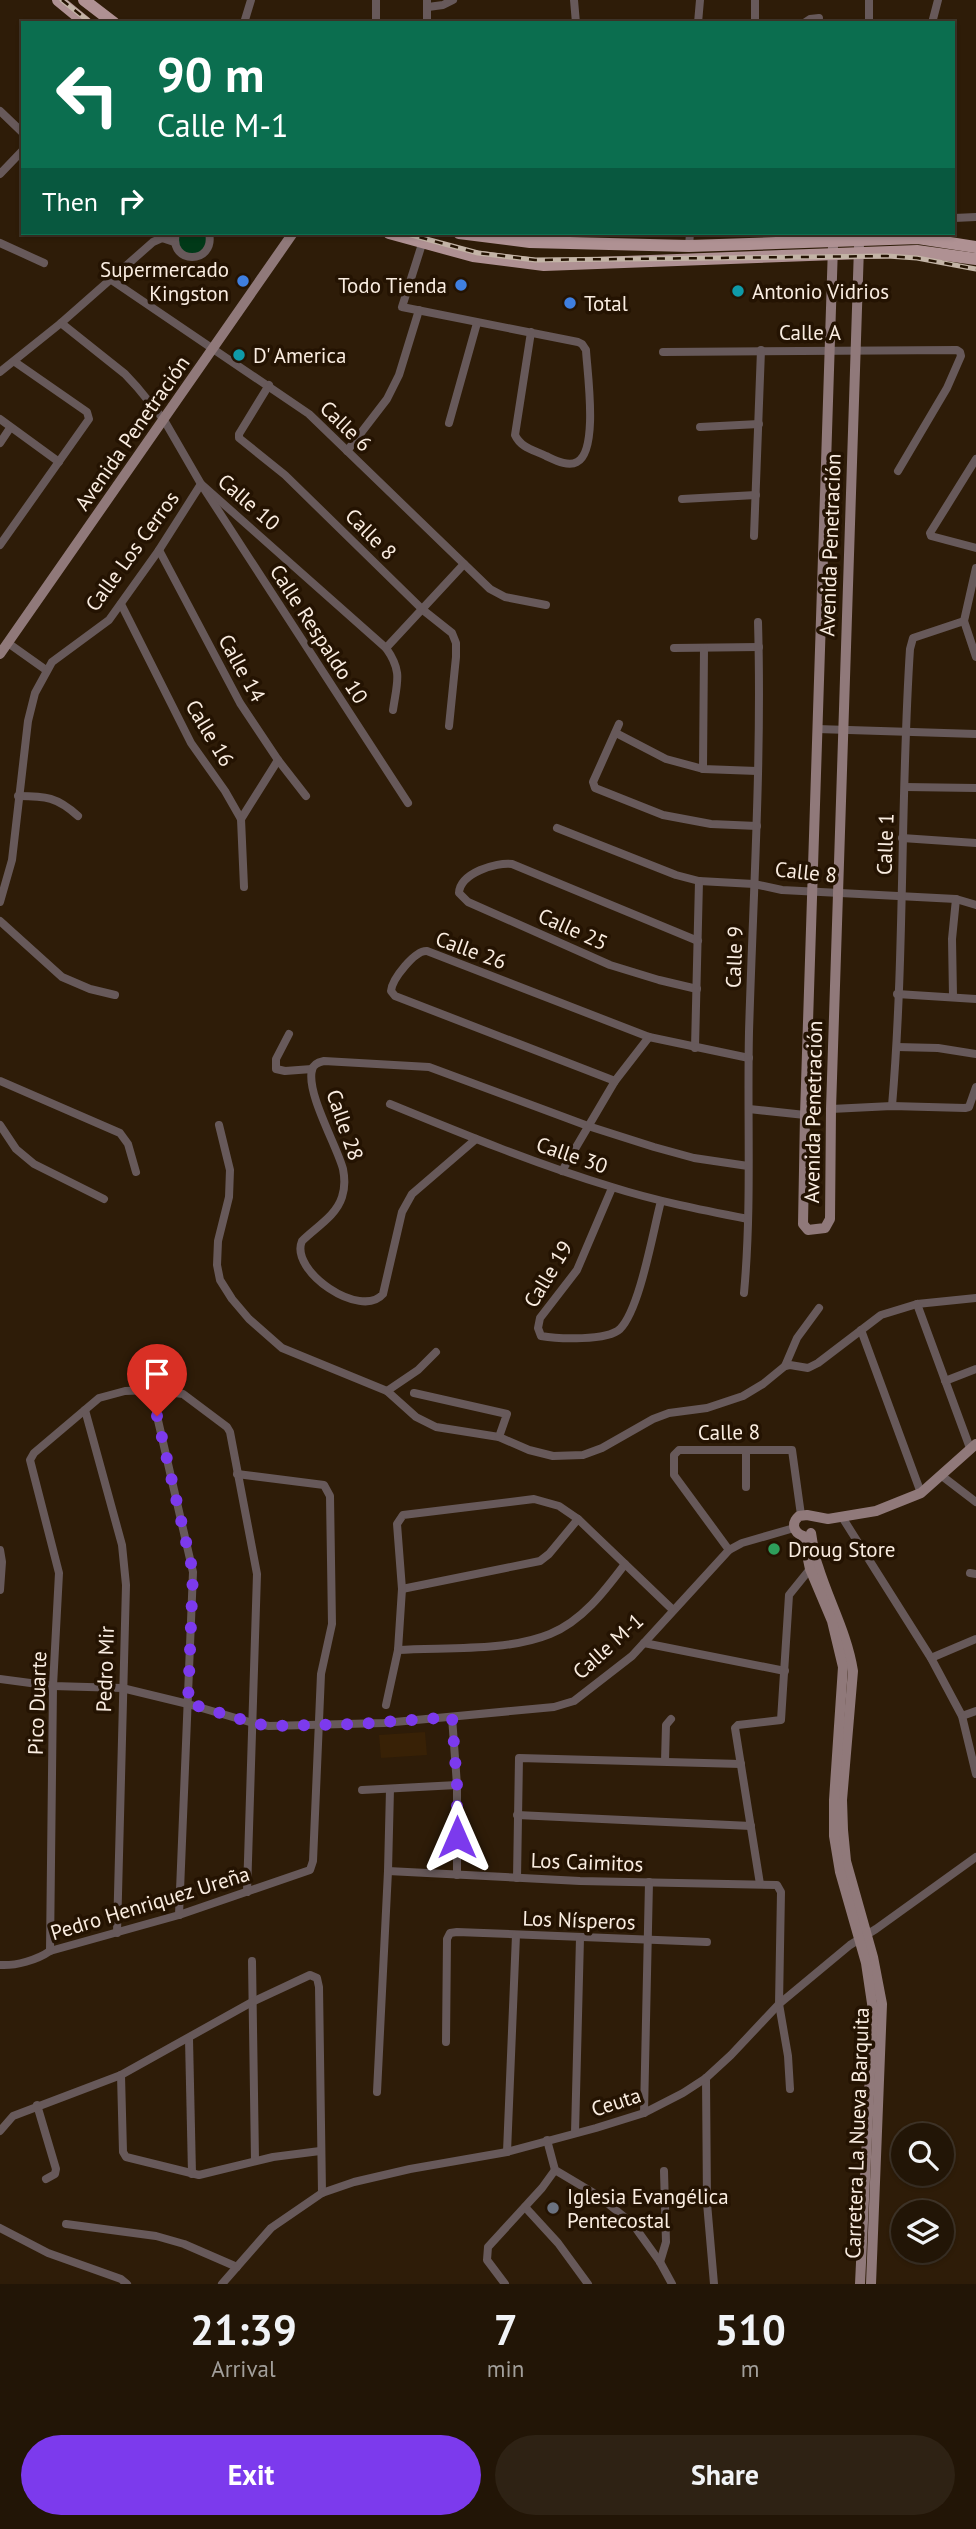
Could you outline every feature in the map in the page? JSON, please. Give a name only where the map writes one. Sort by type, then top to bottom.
[{"type":"main road","points":[[58,0],[84,21]]},
{"type":"main road","points":[[91,2],[112,21]]},
{"type":"main road","points":[[395,235],[473,256],[544,265],[917,251],[976,260]]},
{"type":"main road","points":[[475,235],[530,242],[833,240],[860,236],[918,235],[976,247]]},
{"type":"street","points":[[245,21],[251,0]]},
{"type":"street","points":[[376,0],[376,21]]},
{"type":"street","points":[[427,4],[443,5],[453,0]]},
{"type":"street","points":[[575,0],[576,21]]},
{"type":"street","points":[[698,21],[700,0]]},
{"type":"street","points":[[755,0],[755,21]]},
{"type":"street","points":[[869,0],[869,21]]},
{"type":"street","points":[[933,21],[938,0]]},
{"type":"street","points":[[807,21],[819,18]]},
{"type":"street","points":[[0,111],[21,131]]},
{"type":"street","points":[[0,174],[21,152]]},
{"type":"street","points":[[955,218],[976,217]]},
{"type":"street","points":[[0,372],[61,323],[153,242],[175,237],[180,252],[185,256],[196,257],[202,255],[209,245],[209,235]]},
{"type":"street","name":"Avenida Penetración","points":[[0,654],[292,235]]},
{"type":"street","points":[[917,251],[918,235]]},
{"type":"street","name":"Avenida Penetración","points":[[833,240],[805,1115],[803,1224],[808,1230],[821,1230],[830,1219],[831,1109],[860,236]]},
{"type":"street","points":[[0,243],[44,263]]},
{"type":"street","points":[[422,244],[402,307],[531,332],[582,344],[586,350],[590,424],[583,457],[572,464],[563,463],[522,446],[518,441],[515,429],[531,332]]},
{"type":"street","name":"Calle 6","points":[[110,279],[309,414],[489,589],[505,597],[546,605]]},
{"type":"street","points":[[347,451],[387,399],[399,375],[419,310]]},
{"type":"street","name":"Calle 10","points":[[61,323],[125,374],[164,420],[201,484],[386,648],[396,662],[399,673],[393,709]]},
{"type":"street","points":[[449,423],[477,323]]},
{"type":"street","points":[[754,536],[761,350]]},
{"type":"street","name":"Calle A","points":[[663,352],[957,350],[961,356],[947,388],[898,471]]},
{"type":"street","points":[[0,545],[89,419],[87,412],[15,362]]},
{"type":"street","name":"Calle 8","points":[[269,385],[239,434],[242,442],[285,475],[423,610],[452,633],[456,643],[449,726]]},
{"type":"street","points":[[0,419],[59,462]]},
{"type":"street","points":[[700,427],[759,424]]},
{"type":"street","points":[[0,443],[10,428]]},
{"type":"street","points":[[976,459],[930,533],[931,536],[976,548]]},
{"type":"street","name":"Calle Los Cerros","points":[[0,902],[12,860],[28,721],[35,693],[46,670],[66,650],[108,620],[159,550],[201,484]]},
{"type":"street","name":"Calle Respaldo 10","points":[[201,484],[408,803]]},
{"type":"street","points":[[682,499],[756,495]]},
{"type":"street","name":"Calle 14","points":[[159,550],[240,704],[306,796]]},
{"type":"street","points":[[386,648],[464,564]]},
{"type":"street","points":[[976,568],[964,621],[976,657]]},
{"type":"street","name":"Calle 16","points":[[121,604],[191,743],[241,819],[244,887]]},
{"type":"street","name":"Calle 1","points":[[892,1106],[897,1047],[905,733],[911,640],[964,621]]},
{"type":"street","name":"Calle 9","points":[[744,1293],[748,1219],[748,1058],[757,826],[758,622]]},
{"type":"street","points":[[8,643],[46,670]]},
{"type":"street","points":[[674,648],[759,648]]},
{"type":"street","points":[[703,769],[704,648]]},
{"type":"street","points":[[757,771],[703,769],[666,759],[617,729],[593,782],[595,788],[663,815],[711,824],[757,826]]},
{"type":"street","points":[[817,729],[976,734]]},
{"type":"street","points":[[241,819],[278,760]]},
{"type":"street","points":[[905,787],[976,788]]},
{"type":"street","points":[[18,796],[45,796],[63,803],[78,816]]},
{"type":"street","name":"Calle 8","points":[[557,828],[676,875],[699,881],[839,894],[956,899],[976,905]]},
{"type":"street","points":[[902,838],[976,843]]},
{"type":"street","name":"Calle 25","points":[[697,989],[610,965],[468,902],[459,893],[460,886],[468,876],[502,863],[512,864],[698,940]]},
{"type":"street","points":[[695,1048],[699,881]]},
{"type":"street","points":[[953,996],[952,939],[956,899]]},
{"type":"street","points":[[0,921],[62,977],[90,989],[115,995]]},
{"type":"street","name":"Calle 26","points":[[615,1081],[395,996],[391,991],[391,984],[416,954],[427,951],[649,1037],[748,1058]]},
{"type":"street","points":[[897,994],[976,999]]},
{"type":"street","points":[[289,1034],[276,1059],[276,1069],[312,1069]]},
{"type":"street","points":[[562,1171],[615,1081],[649,1037]]},
{"type":"street","points":[[897,1047],[938,1048],[976,1054]]},
{"type":"street","name":"Calle 28","points":[[476,1139],[412,1194],[402,1212],[383,1294],[378,1299],[372,1302],[359,1301],[339,1295],[326,1286],[303,1262],[299,1248],[302,1241],[338,1206],[345,1181],[343,1168],[323,1120],[312,1080],[312,1069],[316,1063],[324,1060],[429,1067],[588,1126],[694,1158],[748,1166]]},
{"type":"street","points":[[0,1081],[120,1133],[128,1144],[136,1172]]},
{"type":"street","points":[[831,1109],[892,1106],[967,1108],[976,1087]]},
{"type":"street","name":"Calle 30","points":[[390,1104],[476,1139],[612,1188],[748,1219]]},
{"type":"street","points":[[748,1109],[805,1115]]},
{"type":"street","points":[[0,1125],[16,1149],[34,1164],[104,1199]]},
{"type":"street","points":[[219,1125],[230,1170],[229,1197],[218,1241],[216,1265],[219,1280],[232,1299],[249,1319],[282,1348],[387,1391],[416,1417],[436,1427],[499,1437],[553,1457],[583,1455],[602,1448],[653,1419],[669,1413],[707,1408],[743,1396],[763,1384],[785,1366],[797,1338],[819,1308]]},
{"type":"street","name":"Calle 19","points":[[612,1188],[577,1270],[540,1318],[538,1328],[541,1336],[554,1339],[601,1337],[618,1331],[633,1307],[661,1201]]},
{"type":"street","points":[[785,1366],[808,1368],[818,1363],[881,1315],[917,1304],[976,1298]]},
{"type":"street","points":[[805,1516],[814,1523],[805,1532],[795,1520],[805,1516],[828,1519],[876,1511],[921,1493],[973,1446],[917,1304]]},
{"type":"street","points":[[861,1330],[921,1493]]},
{"type":"street","points":[[387,1391],[418,1370],[436,1352]]},
{"type":"street","points":[[946,1381],[976,1369]]},
{"type":"street","points":[[85,1410],[99,1398],[125,1391],[151,1390],[183,1394],[230,1432],[257,1574],[247,1892]]},
{"type":"street","points":[[151,1390],[193,1572],[179,1915]]},
{"type":"street","points":[[414,1393],[507,1414],[499,1437]]},
{"type":"street","name":"Pico Duarte","points":[[50,1951],[53,1686],[60,1573],[30,1460],[34,1453],[85,1410]]},
{"type":"street","name":"Pedro Mir","points":[[85,1410],[122,1545],[126,1586],[117,1933]]},
{"type":"street","name":"Calle 8","points":[[729,1550],[674,1475],[674,1455],[679,1450],[792,1450],[805,1516]]},
{"type":"street","points":[[746,1450],[746,1487]]},
{"type":"street","points":[[237,1474],[324,1485],[330,1496],[332,1624],[321,1674],[320,1725]]},
{"type":"street","points":[[942,1476],[976,1502]]},
{"type":"street","points":[[386,1705],[398,1650],[402,1589],[397,1524],[403,1515],[534,1499],[559,1506],[578,1519],[673,1610]]},
{"type":"street","points":[[842,1517],[931,1658],[962,1716],[976,1770]]},
{"type":"street","points":[[402,1589],[540,1561],[578,1519]]},
{"type":"street","name":"Calle M-1","points":[[0,1679],[53,1686],[122,1688],[269,1726],[452,1717],[554,1707],[574,1700],[596,1685],[644,1643],[729,1550],[742,1543],[805,1532],[828,1519]]},
{"type":"street","name":"Carretera La Nueva Barquita","points":[[805,1532],[810,1569],[832,1621],[843,1667],[834,1800],[840,1872],[878,1979],[883,2028],[871,2284]]},
{"type":"street","name":"Carretera La Nueva Barquita","points":[[805,1532],[845,1635],[853,1671],[842,1800],[843,1830],[846,1861],[863,1938],[873,2022],[860,2284]]},
{"type":"street","points":[[0,1550],[0,1590]]},
{"type":"street","points":[[398,1650],[523,1642],[551,1634],[578,1617],[600,1597],[625,1564]]},
{"type":"street","points":[[760,1884],[736,1726],[781,1720],[789,1595],[810,1569]]},
{"type":"street","points":[[931,1658],[976,1639]]},
{"type":"street","points":[[644,1643],[785,1671]]},
{"type":"street","points":[[962,1716],[976,1711]]},
{"type":"street","points":[[452,1717],[457,1785],[457,1875]]},
{"type":"street","points":[[665,1761],[666,1725],[671,1719]]},
{"type":"street","name":"Pedro Henriquez Ureña","points":[[0,1965],[9,1966],[43,1956],[50,1951],[179,1915],[310,1870],[313,1861],[320,1725]]},
{"type":"street","points":[[517,1878],[518,1761],[522,1756],[741,1764]]},
{"type":"street","points":[[362,1790],[457,1785]]},
{"type":"street","points":[[377,2092],[390,1789]]},
{"type":"street","points":[[517,1815],[751,1826]]},
{"type":"street","name":"Ceuta","points":[[222,2284],[271,2228],[322,2193],[354,2182],[410,2169],[507,2152],[644,2113],[684,2093],[706,2078],[779,2004],[850,1945],[976,1857]]},
{"type":"street","name":"Los Caimitos","points":[[388,1871],[517,1878],[776,1885],[781,1892],[779,2004]]},
{"type":"street","points":[[644,2113],[649,1882]]},
{"type":"street","name":"Los Nísperos","points":[[446,2042],[447,1939],[450,1933],[707,1942]]},
{"type":"street","points":[[507,2152],[516,1935]]},
{"type":"street","points":[[575,2133],[580,1938]]},
{"type":"street","points":[[252,1961],[255,2160]]},
{"type":"street","points":[[0,2131],[12,2116],[121,2075],[252,2002],[310,1976],[317,1978],[322,2193]]},
{"type":"street","points":[[779,2004],[788,2056],[790,2090]]},
{"type":"street","points":[[189,2039],[191,2174]]},
{"type":"street","points":[[121,2075],[123,2152],[126,2157],[199,2175],[255,2160],[320,2151]]},
{"type":"street","points":[[706,2078],[707,2203],[714,2284]]},
{"type":"street","points":[[37,2105],[56,2169],[55,2174],[46,2179]]},
{"type":"street","points":[[547,2140],[555,2170],[597,2195],[632,2223],[672,2284]]},
{"type":"street","points":[[505,2284],[487,2260],[488,2248],[555,2170]]},
{"type":"street","points":[[660,2262],[666,2242],[664,2171]]},
{"type":"street","points":[[525,2207],[558,2243],[589,2284]]},
{"type":"street","points":[[66,2224],[156,2236],[237,2267]]},
{"type":"street","points":[[0,2228],[48,2253],[121,2279],[127,2284]]},
{"type":"shaded area","points":[[425,1732],[427,1755],[381,1758],[379,1735]]},
{"type":"green space","points":[[206,235],[207,245],[196,255],[181,251],[177,237]]},
{"type":"railway","points":[[62,0],[88,21]]},
{"type":"railway","points":[[411,235],[478,253],[535,260],[887,256],[917,258],[976,269]]},
{"type":"place","name":"Supermercado Kingston","points":[[243,281]]},
{"type":"place","name":"Todo Tienda","points":[[461,285]]},
{"type":"place","name":"Antonio Vidrios","points":[[738,291]]},
{"type":"place","name":"Total","points":[[570,303]]},
{"type":"place","name":"D' America","points":[[239,355]]},
{"type":"place","name":"Droug Store","points":[[774,1549]]},
{"type":"place","name":"Iglesia Evangélica Pentecostal","points":[[553,2208]]},
{"type":"route","points":[[157,1416],[193,1572],[188,1703],[269,1726],[384,1723],[452,1717],[457,1785],[457,1837]]}]
